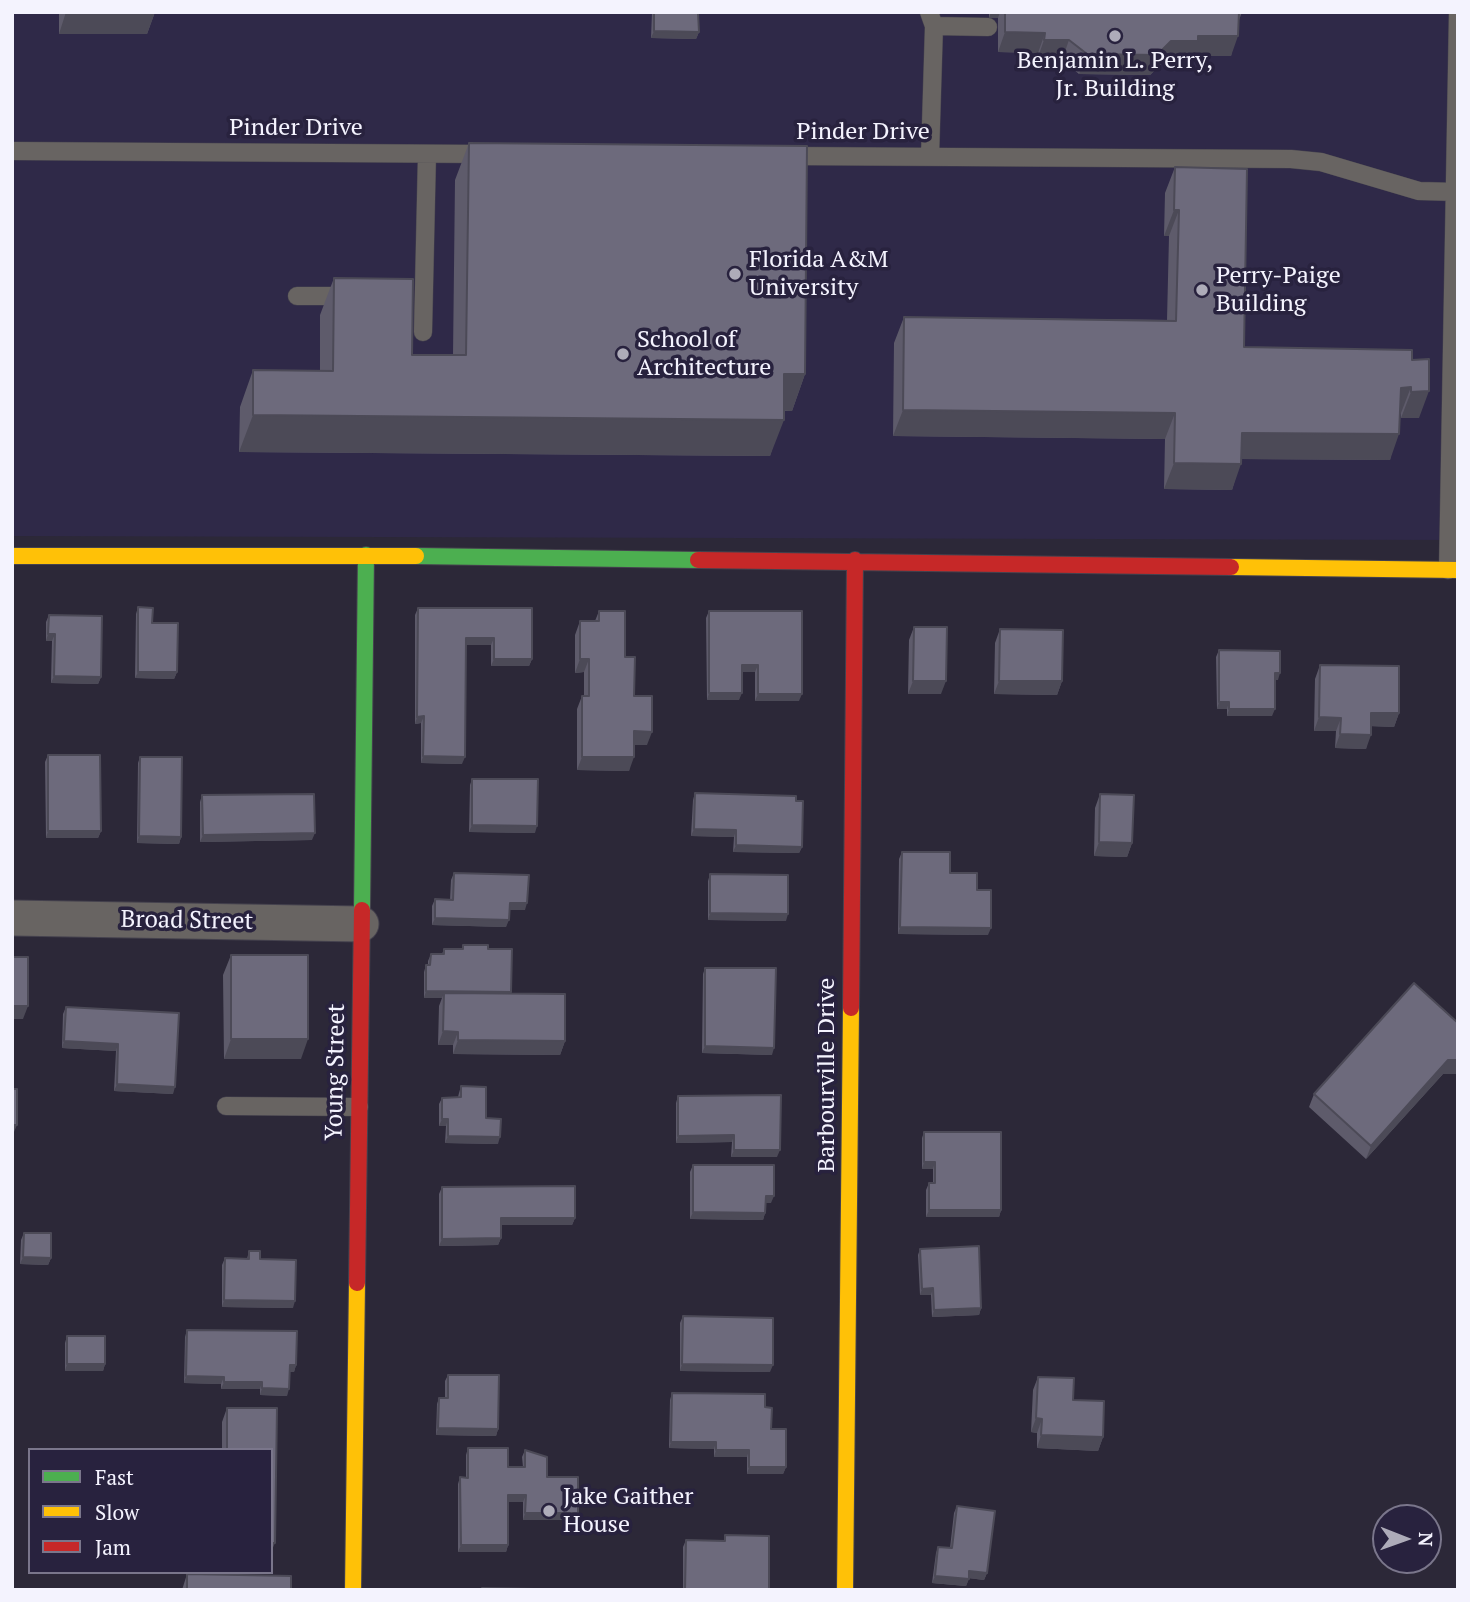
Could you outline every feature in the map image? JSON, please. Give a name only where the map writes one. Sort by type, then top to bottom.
[{"type":"street","points":[[12,556],[366,555],[1453,570]]},
{"type":"street","name":"Young Street","points":[[353,1590],[366,555]]},
{"type":"street","name":"Barbourville Drive","points":[[845,1590],[855,561]]},
{"type":"street","name":"Broad Street","points":[[12,918],[361,924]]},
{"type":"lane","points":[[1453,570],[1458,12]]},
{"type":"lane","points":[[930,157],[932,19],[988,27]]},
{"type":"lane","name":"Pinder Drive","points":[[12,151],[512,154]]},
{"type":"lane","points":[[423,332],[416,297],[427,154]]},
{"type":"lane","name":"Pinder Drive","points":[[773,156],[1290,159],[1321,162],[1419,191],[1456,192]]},
{"type":"lane","points":[[297,296],[367,296]]},
{"type":"lane","points":[[226,1106],[359,1107]]},
{"type":"shaded area","name":"Florida A&M University","points":[[12,12],[1458,12],[1458,540],[12,536]]},
{"type":"building","points":[[654,12],[698,12],[699,32],[654,31]]},
{"type":"building","points":[[1005,12],[1239,12],[1238,36],[1198,36],[1198,41],[1171,41],[1157,55],[1087,54],[1069,40],[1044,40],[1045,33],[1005,32]]},
{"type":"building","name":"School of Architecture","points":[[469,143],[807,146],[805,374],[784,374],[784,420],[253,415],[253,370],[333,371],[334,278],[413,279],[412,355],[466,355]]},
{"type":"building","name":"Perry-Paige Building","points":[[1175,167],[1247,169],[1244,347],[1412,350],[1412,360],[1429,359],[1429,391],[1411,392],[1411,387],[1401,388],[1399,434],[1242,433],[1241,464],[1174,463],[1175,413],[903,410],[904,317],[1176,321],[1179,210],[1174,210]]},
{"type":"building","points":[[138,607],[153,608],[152,623],[178,623],[177,672],[138,672]]},
{"type":"building","points":[[418,608],[532,608],[532,659],[494,659],[494,638],[466,638],[465,757],[423,756],[424,716],[417,717]]},
{"type":"building","points":[[599,611],[625,611],[625,657],[635,657],[634,696],[652,696],[652,732],[634,731],[634,757],[582,757],[582,696],[589,696],[589,659],[580,659],[580,621],[599,621]]},
{"type":"building","points":[[709,611],[802,611],[802,694],[758,694],[758,665],[742,665],[742,693],[709,693]]},
{"type":"building","points":[[49,615],[102,616],[101,677],[54,676],[55,634],[48,634]]},
{"type":"building","points":[[914,627],[947,627],[946,681],[913,681]]},
{"type":"building","points":[[1000,629],[1063,630],[1062,681],[999,681]]},
{"type":"building","points":[[1219,650],[1280,651],[1280,673],[1275,673],[1275,709],[1229,709],[1229,702],[1219,702]]},
{"type":"building","points":[[1320,665],[1399,666],[1399,713],[1371,713],[1371,735],[1340,734],[1341,718],[1319,717]]},
{"type":"building","points":[[48,755],[100,755],[101,831],[48,831]]},
{"type":"building","points":[[140,757],[182,757],[181,837],[139,836]]},
{"type":"building","points":[[472,779],[538,779],[537,826],[472,825]]},
{"type":"building","points":[[695,793],[796,796],[796,801],[803,801],[802,847],[736,845],[736,830],[694,829]]},
{"type":"building","points":[[314,794],[315,833],[203,835],[202,795]]},
{"type":"building","points":[[1100,794],[1134,795],[1132,843],[1099,842]]},
{"type":"building","points":[[902,852],[950,852],[950,873],[977,873],[977,890],[991,890],[991,928],[900,927]]},
{"type":"building","points":[[454,873],[529,875],[527,903],[510,903],[509,920],[435,918],[435,899],[453,900]]},
{"type":"building","points":[[710,874],[788,875],[788,914],[710,913]]},
{"type":"building","points":[[463,945],[512,949],[511,992],[426,991],[426,965],[430,965],[431,954],[444,954],[444,949],[463,949]]},
{"type":"building","points":[[231,955],[308,955],[308,1039],[231,1039]]},
{"type":"building","points":[[12,957],[28,957],[28,1006],[12,1006]]},
{"type":"building","points":[[705,968],[776,968],[774,1048],[705,1046]]},
{"type":"building","points":[[1414,983],[1458,1023],[1458,1060],[1448,1060],[1371,1146],[1314,1094]]},
{"type":"building","points":[[444,993],[565,994],[565,1041],[458,1040],[458,1032],[443,1031]]},
{"type":"building","points":[[66,1007],[179,1013],[175,1087],[117,1084],[118,1044],[64,1041]]},
{"type":"building","points":[[461,1086],[486,1087],[486,1118],[501,1119],[500,1137],[448,1136],[448,1119],[442,1119],[442,1098],[461,1097]]},
{"type":"building","points":[[12,1089],[17,1089],[17,1125],[12,1125]]},
{"type":"building","points":[[781,1095],[780,1150],[734,1150],[734,1135],[678,1136],[678,1096]]},
{"type":"building","points":[[924,1132],[1001,1132],[1001,1210],[929,1210],[929,1183],[935,1183],[935,1162],[924,1162]]},
{"type":"building","points":[[693,1165],[774,1165],[774,1196],[766,1196],[765,1213],[693,1212]]},
{"type":"building","points":[[575,1186],[575,1218],[501,1218],[501,1238],[442,1239],[442,1187]]},
{"type":"building","points":[[24,1233],[51,1233],[51,1258],[23,1257]]},
{"type":"building","points":[[979,1246],[981,1308],[934,1310],[933,1288],[922,1289],[920,1249]]},
{"type":"building","points":[[249,1251],[260,1251],[260,1259],[296,1260],[295,1301],[224,1300],[225,1258],[249,1259]]},
{"type":"building","points":[[683,1316],[773,1318],[773,1365],[682,1364]]},
{"type":"building","points":[[187,1330],[297,1331],[296,1365],[290,1365],[289,1389],[262,1388],[262,1382],[224,1382],[224,1377],[186,1376]]},
{"type":"building","points":[[67,1336],[105,1336],[105,1364],[67,1364]]},
{"type":"building","points":[[448,1375],[499,1375],[498,1429],[438,1428],[439,1398],[448,1398]]},
{"type":"building","points":[[1038,1377],[1074,1378],[1073,1400],[1104,1401],[1103,1437],[1041,1435],[1042,1419],[1036,1418]]},
{"type":"building","points":[[672,1393],[765,1394],[765,1407],[772,1408],[771,1429],[786,1429],[786,1467],[749,1467],[749,1450],[716,1450],[716,1442],[671,1442]]},
{"type":"building","points":[[227,1408],[277,1408],[275,1543],[273,1448],[227,1448]]},
{"type":"building","name":"Jake Gaither House","points":[[468,1448],[508,1448],[508,1467],[525,1467],[525,1450],[547,1457],[547,1477],[578,1477],[578,1513],[525,1513],[526,1495],[508,1495],[508,1545],[461,1545],[460,1477],[468,1478]]},
{"type":"building","points":[[957,1506],[995,1511],[987,1573],[969,1571],[969,1579],[935,1576],[938,1547],[952,1548]]},
{"type":"building","points":[[725,1535],[769,1536],[769,1590],[685,1590],[686,1540],[725,1541]]},
{"type":"building","points":[[187,1574],[291,1576],[291,1590],[187,1590]]},
{"type":"building","points":[[535,1589],[535,1590],[482,1590]]},
{"type":"traffic: fast","points":[[362,910],[366,555]]},
{"type":"traffic: fast","points":[[416,556],[698,560]]},
{"type":"traffic: slow","points":[[12,556],[416,556]]},
{"type":"traffic: slow","points":[[1231,567],[1458,570]]},
{"type":"traffic: slow","points":[[845,1590],[851,1008]]},
{"type":"traffic: slow","points":[[353,1590],[357,1283]]},
{"type":"traffic: jam","points":[[698,560],[1231,567]]},
{"type":"traffic: jam","points":[[851,1008],[855,560]]},
{"type":"traffic: jam","points":[[357,1283],[362,910]]},
{"type":"place","name":"Benjamin L. Perry, Jr. Building","points":[[1115,36]]},
{"type":"place","name":"Florida A&M University","points":[[735,274]]},
{"type":"place","name":"Perry-Paige Building","points":[[1202,290]]},
{"type":"place","name":"School of Architecture","points":[[623,354]]},
{"type":"place","name":"Jake Gaither House","points":[[549,1511]]}]
